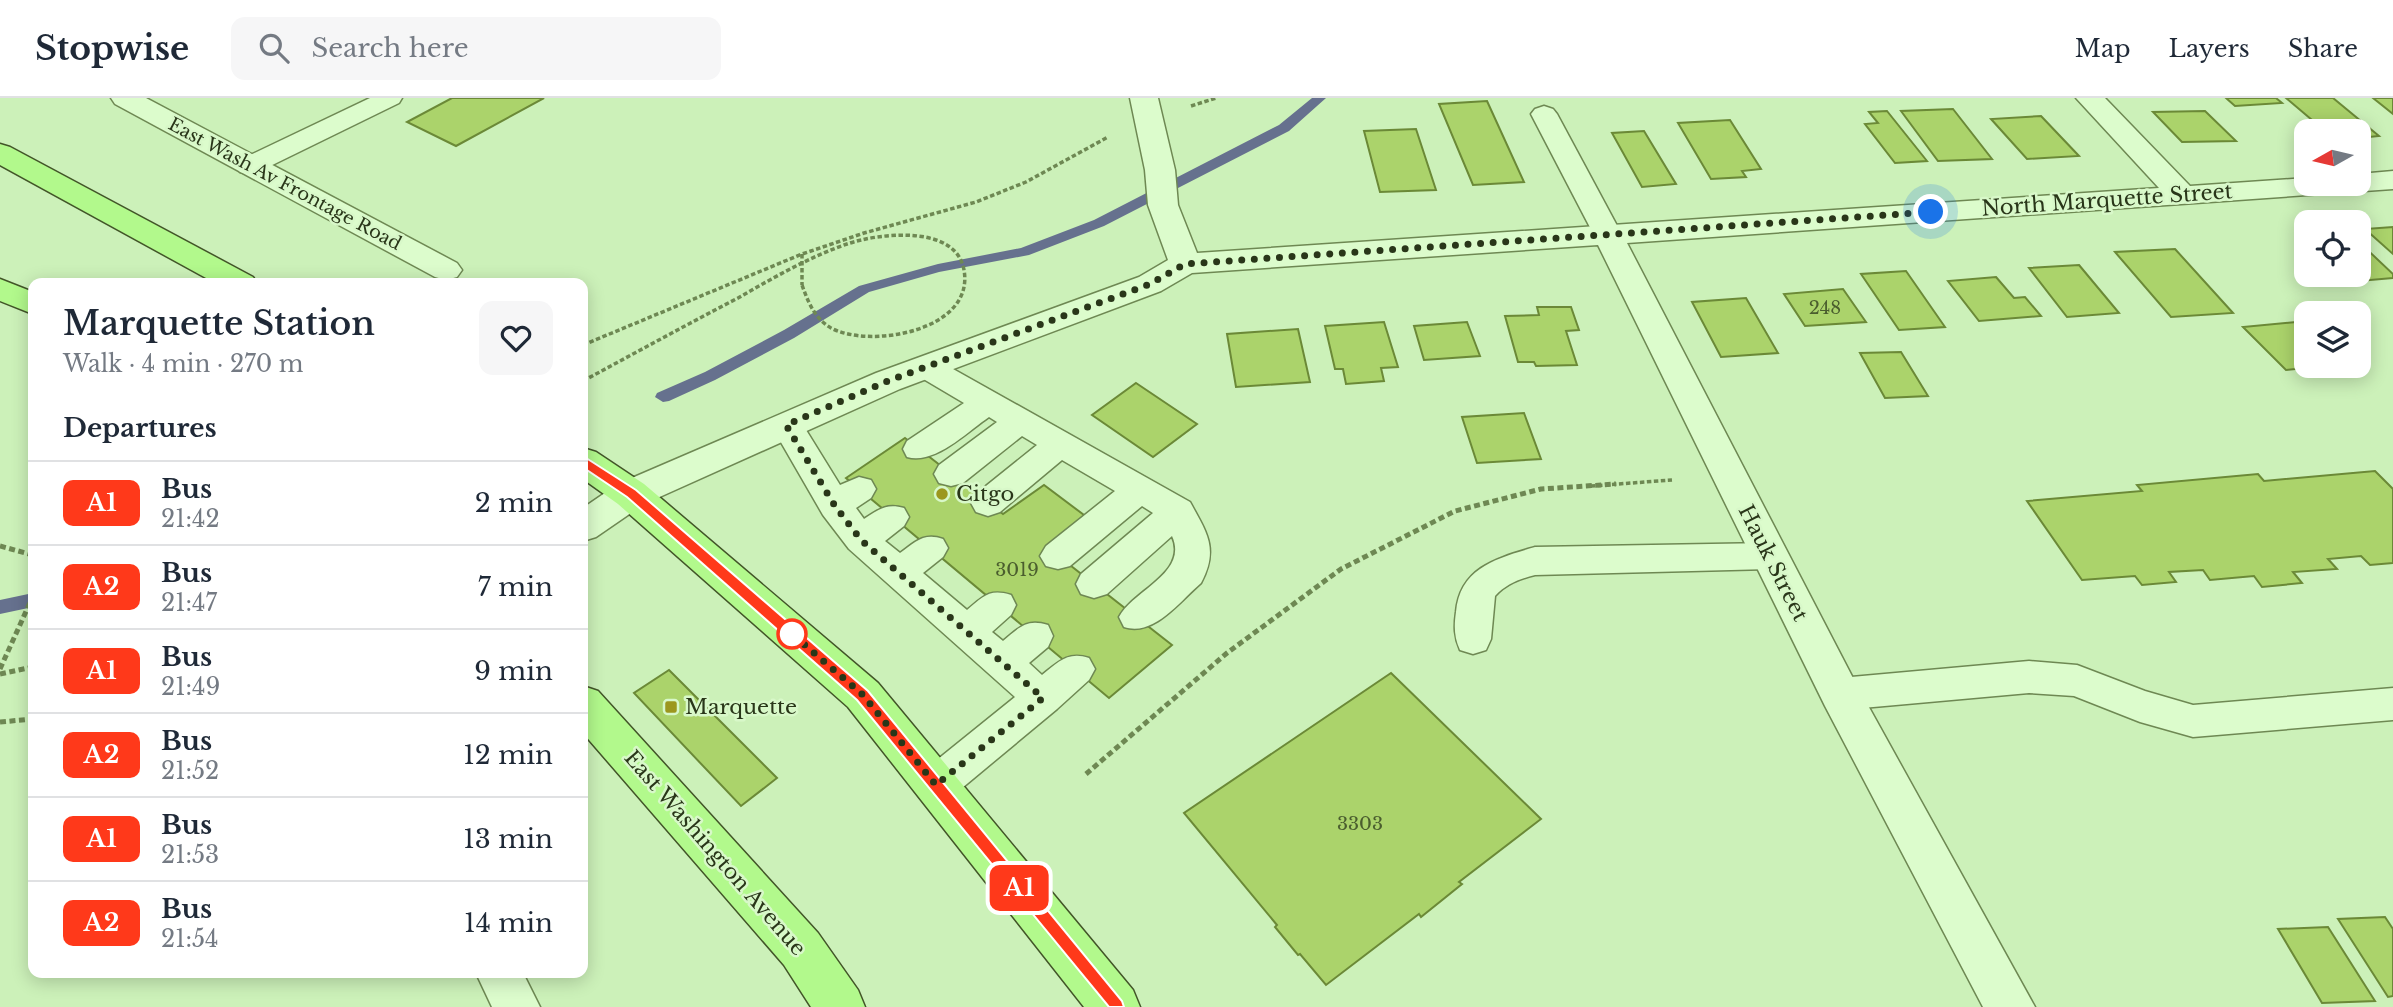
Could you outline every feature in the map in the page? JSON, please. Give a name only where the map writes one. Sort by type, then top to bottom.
[{"type":"main road","points":[[0,153],[231,278]]},
{"type":"main road","points":[[0,289],[28,302]]},
{"type":"main road","points":[[588,464],[631,494],[863,695],[1115,1007]]},
{"type":"main road","name":"East Washington Avenue","points":[[588,710],[801,949],[839,1007]]},
{"type":"street","name":"East Wash Av Frontage Road","points":[[125,98],[446,270]]},
{"type":"street","points":[[1144,98],[1160,170],[1163,205],[1185,264]]},
{"type":"street","points":[[2090,98],[2182,195]]},
{"type":"street","points":[[2371,182],[2393,180]]},
{"type":"street","name":"North Marquette Street","points":[[588,524],[631,494],[786,425],[926,367],[1150,284],[1185,264],[2294,187]]},
{"type":"street","name":"Hauk Street","points":[[1608,235],[1840,694],[2010,1007]]},
{"type":"lane","points":[[249,166],[390,98]]},
{"type":"lane","name":"Hauk Street","points":[[1544,114],[1608,235]]},
{"type":"lane","points":[[926,367],[1178,511],[1194,545],[1188,573],[1137,617]]},
{"type":"lane","points":[[919,449],[987,403]]},
{"type":"lane","points":[[951,474],[1020,421]]},
{"type":"lane","points":[[786,425],[847,498],[861,540],[1043,698]]},
{"type":"lane","points":[[988,503],[1059,445]]},
{"type":"lane","points":[[1059,556],[1140,489]]},
{"type":"lane","points":[[1094,584],[1178,511]]},
{"type":"lane","points":[[861,540],[892,517]]},
{"type":"lane","points":[[900,572],[930,548]]},
{"type":"lane","points":[[1473,639],[1472,607],[1480,587],[1500,570],[1535,561],[1770,556]]},
{"type":"lane","points":[[967,632],[998,605]]},
{"type":"lane","points":[[1002,663],[1035,636]]},
{"type":"lane","points":[[936,785],[1076,669]]},
{"type":"lane","points":[[1840,694],[2029,677],[2077,681],[2140,706],[2193,721],[2393,704]]},
{"type":"lane","points":[[501,978],[517,1007]]},
{"type":"path","points":[[1194,105],[1216,98]]},
{"type":"path","points":[[588,343],[802,254],[864,233],[976,202],[1052,171],[1072,156],[1106,138]]},
{"type":"path","points":[[588,378],[802,263],[811,258],[847,243],[884,235],[912,236],[937,242],[954,251],[964,267],[960,299],[944,317],[925,328],[900,333],[862,335],[820,322],[809,308],[802,285],[802,263],[802,254]]},
{"type":"path","points":[[1086,774],[1227,653],[1341,569],[1455,511],[1541,489],[1672,480]]},
{"type":"path","points":[[0,546],[28,554]]},
{"type":"path","points":[[1,668],[28,607]]},
{"type":"path","points":[[0,674],[28,668]]},
{"type":"path","points":[[0,722],[28,719]]},
{"type":"building","points":[[452,98],[544,98],[456,146],[407,122]]},
{"type":"building","points":[[2226,98],[2276,98],[2282,103],[2235,106]]},
{"type":"building","points":[[2286,98],[2333,98],[2358,119],[2311,119]]},
{"type":"building","points":[[2373,98],[2393,98],[2393,114]]},
{"type":"building","points":[[1487,101],[1524,182],[1473,185],[1439,104]]},
{"type":"building","points":[[1953,109],[1992,159],[1938,161],[1901,111]]},
{"type":"building","points":[[1887,111],[1927,161],[1895,163],[1865,124],[1878,123],[1869,112]]},
{"type":"building","points":[[2205,111],[2236,141],[2182,142],[2153,112]]},
{"type":"building","points":[[2041,116],[2079,156],[2027,159],[1991,119]]},
{"type":"building","points":[[1730,120],[1761,169],[1742,171],[1746,177],[1711,179],[1678,123]]},
{"type":"building","points":[[1416,129],[1436,190],[1380,192],[1364,131]]},
{"type":"building","points":[[1644,131],[1676,184],[1642,187],[1612,133]]},
{"type":"building","points":[[2393,227],[2393,254],[2371,234],[2371,229]]},
{"type":"building","points":[[2175,249],[2233,313],[2171,317],[2115,252]]},
{"type":"building","points":[[2371,253],[2393,274],[2393,278],[2371,280]]},
{"type":"building","points":[[2079,265],[2119,313],[2067,317],[2029,268]]},
{"type":"building","points":[[1906,271],[1945,327],[1899,330],[1861,274]]},
{"type":"building","points":[[1996,277],[2014,298],[2025,297],[2041,316],[1979,321],[1948,281]]},
{"type":"building","points":[[1843,289],[1866,322],[1805,326],[1784,294]]},
{"type":"building","points":[[1746,298],[1778,353],[1721,357],[1692,302]]},
{"type":"building","points":[[1537,307],[1571,307],[1579,330],[1566,331],[1577,365],[1536,366],[1534,362],[1518,362],[1505,316],[1539,315]]},
{"type":"building","points":[[1384,322],[1398,367],[1381,368],[1384,381],[1346,384],[1343,369],[1335,369],[1325,326]]},
{"type":"building","points":[[1467,322],[1480,356],[1424,360],[1414,326]]},
{"type":"building","points":[[2294,322],[2294,369],[2286,370],[2243,327]]},
{"type":"building","points":[[1298,329],[1310,382],[1236,387],[1227,334]]},
{"type":"building","points":[[1901,352],[1928,396],[1885,398],[1860,353]]},
{"type":"building","points":[[1136,383],[1197,424],[1153,457],[1092,415]]},
{"type":"building","points":[[1524,413],[1541,459],[1477,463],[1462,417]]},
{"type":"building","points":[[905,438],[1003,514],[1044,485],[1092,521],[1052,551],[1172,645],[1109,698],[846,478]]},
{"type":"building","points":[[2375,471],[2393,489],[2393,563],[2370,565],[2361,556],[2328,559],[2337,569],[2293,572],[2302,583],[2262,587],[2254,576],[2210,580],[2203,570],[2169,572],[2176,582],[2142,585],[2135,576],[2082,580],[2027,501],[2142,491],[2137,485],[2258,474],[2264,481]]},
{"type":"building","points":[[669,670],[777,778],[741,806],[634,693]]},
{"type":"building","points":[[1391,673],[1541,819],[1459,882],[1462,884],[1421,917],[1419,914],[1326,985],[1300,954],[1298,955],[1275,927],[1277,925],[1184,813]]},
{"type":"building","points":[[2385,917],[2393,929],[2393,996],[2388,997],[2338,919]]},
{"type":"building","points":[[2328,927],[2375,1001],[2322,1003],[2278,929]]},
{"type":"waterway","points":[[663,397],[710,376],[789,334],[864,289],[938,268],[1024,252],[1099,223],[1284,128],[1320,98]]},
{"type":"waterway","points":[[0,607],[28,601]]},
{"type":"bus line","name":"A1","points":[[588,464],[631,494],[863,695],[1115,1007]]},
{"type":"place","name":"Citgo","points":[[942,494]]},
{"type":"place","name":"Marquette","points":[[671,707]]},
{"type":"route","points":[[792,634],[784,627],[863,695],[936,785],[1043,698],[861,540],[835,506],[786,425],[888,381],[1150,284],[1185,264],[1931,212]]}]
